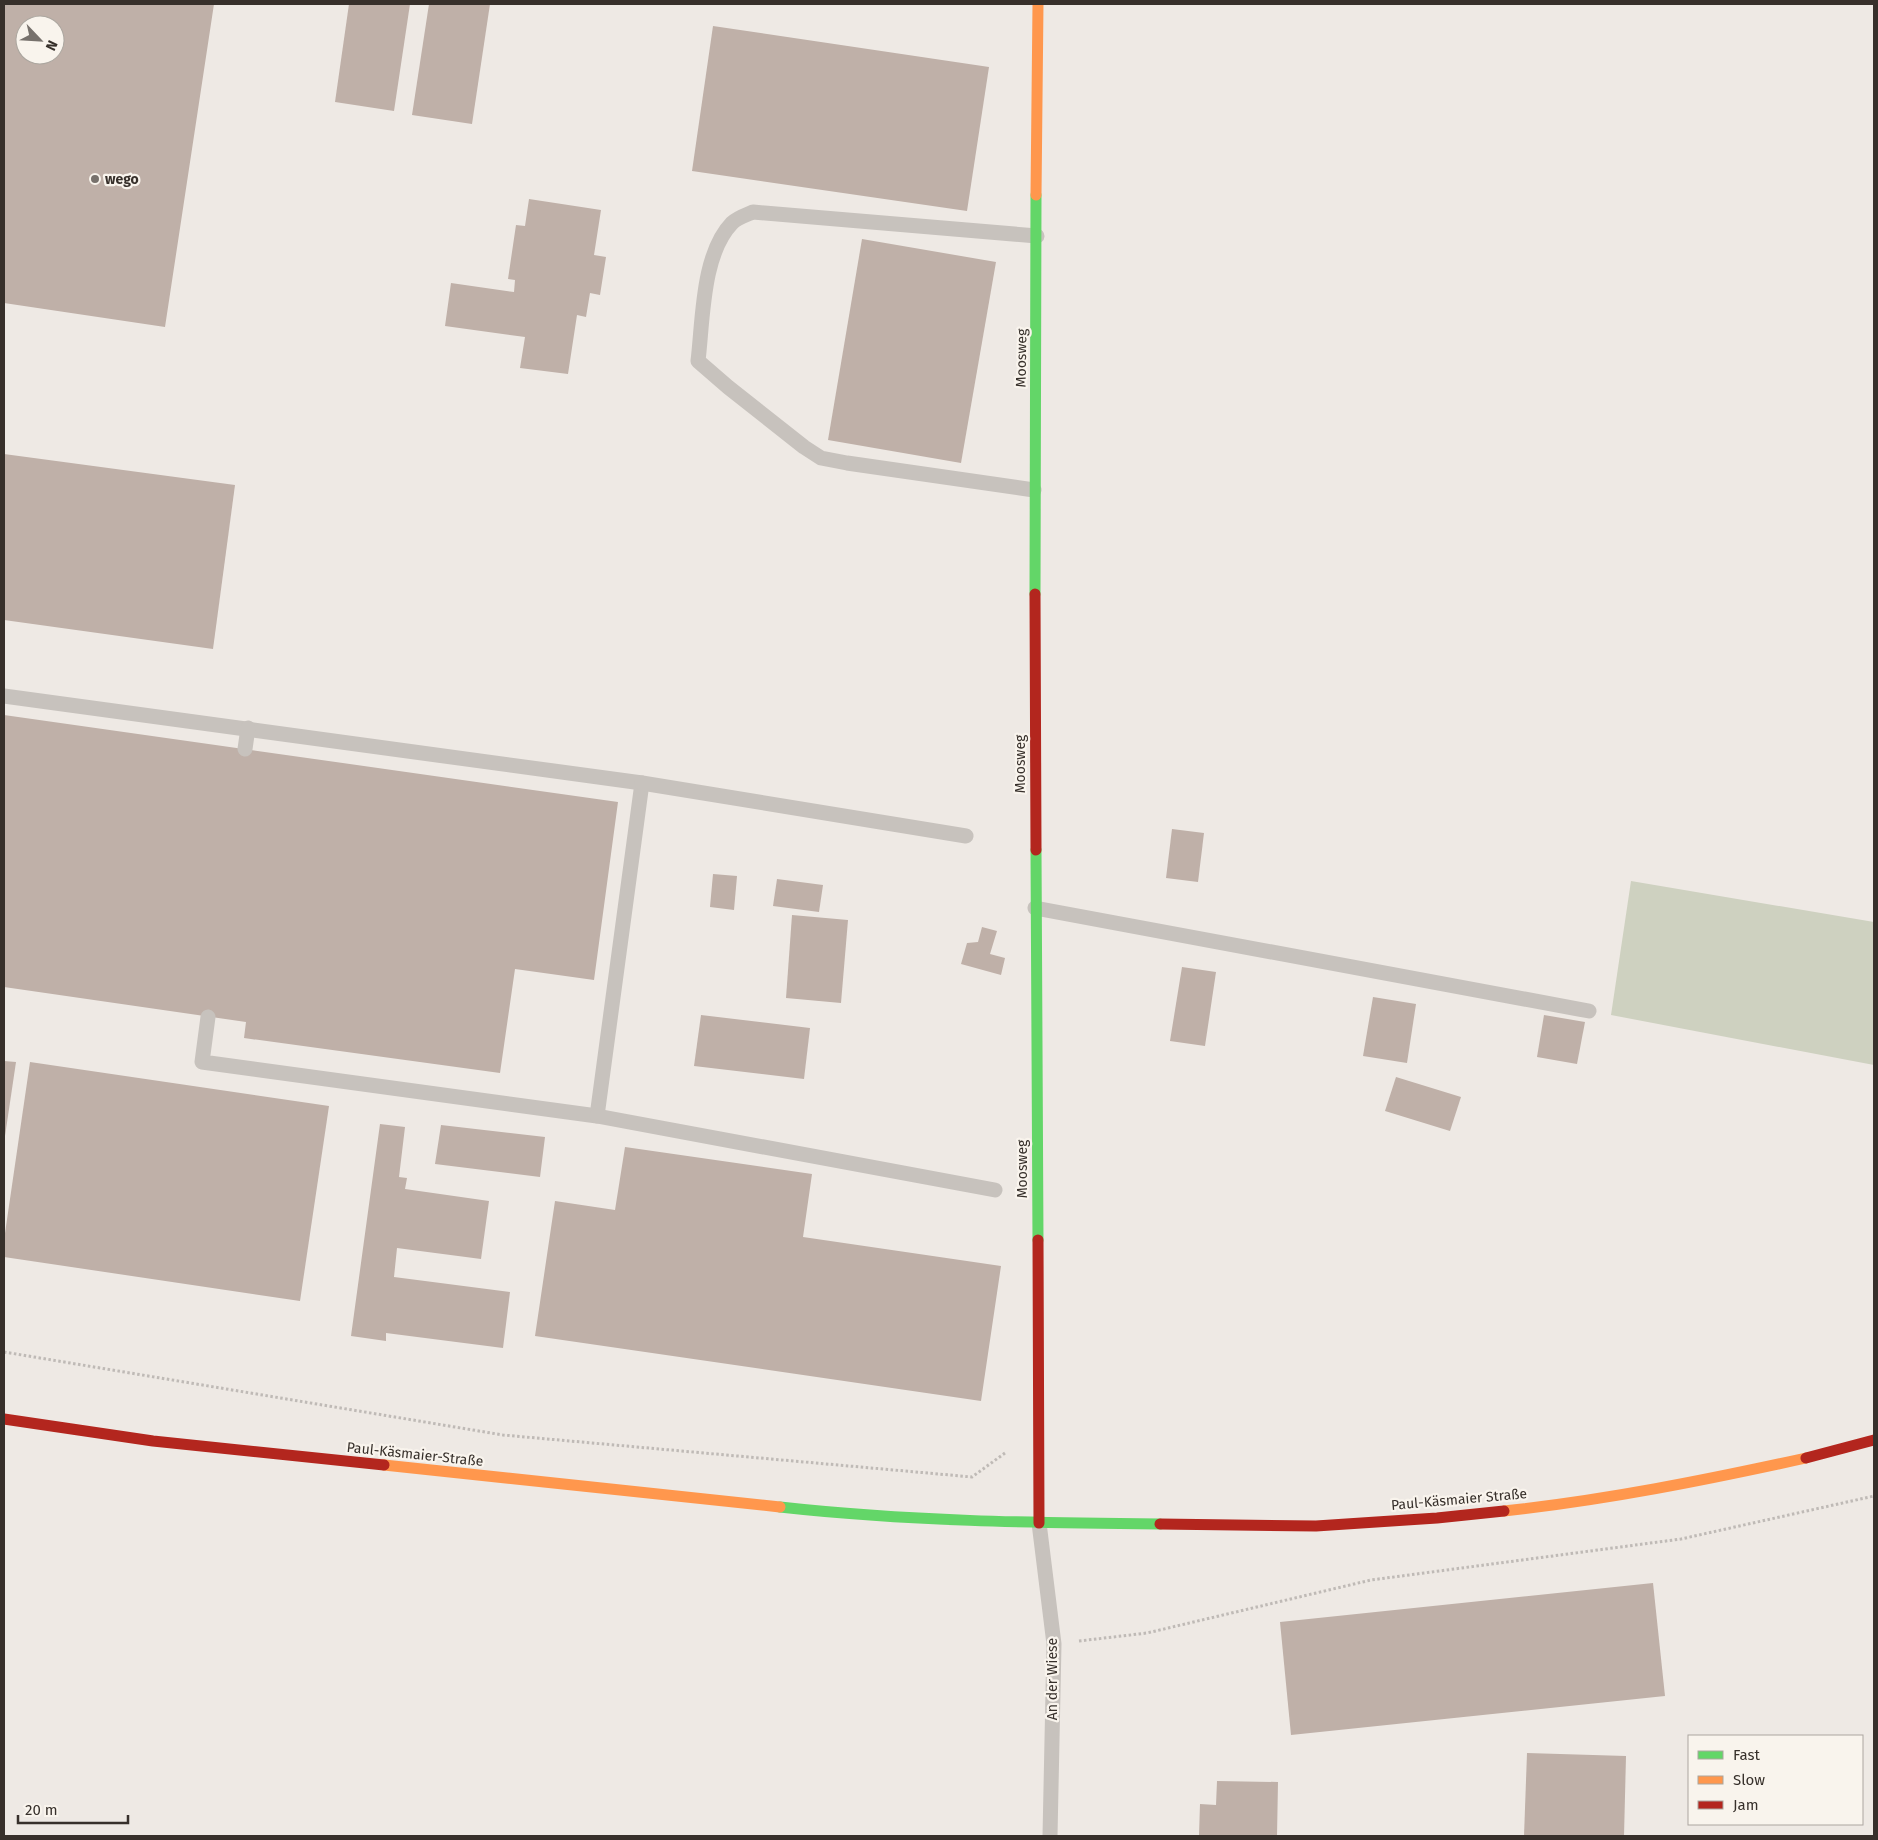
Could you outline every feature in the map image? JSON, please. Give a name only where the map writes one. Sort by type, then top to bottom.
[{"type":"street","name":"Moosweg","points":[[1038,4],[1034,490],[1039,1523]]},
{"type":"street","name":"Paul-Käsmaier-Straße","points":[[4,1419],[153,1441],[823,1512],[1039,1523]]},
{"type":"street","name":"Paul-Käsmaier Straße","points":[[1039,1523],[1316,1526],[1438,1518],[1560,1505],[1701,1481],[1839,1450],[1874,1440]]},
{"type":"lane","points":[[1034,490],[821,458],[728,388],[698,361],[710,264],[719,239],[734,221],[753,212],[1037,236]]},
{"type":"lane","points":[[4,696],[642,783],[966,836]]},
{"type":"lane","points":[[245,749],[248,728]]},
{"type":"lane","points":[[597,1116],[642,783]]},
{"type":"lane","points":[[1035,908],[1589,1011]]},
{"type":"lane","points":[[208,1017],[202,1062],[597,1116],[995,1190]]},
{"type":"lane","name":"An der Wiese","points":[[1039,1523],[1054,1644],[1050,1836]]},
{"type":"path","points":[[4,1352],[504,1435],[972,1477],[1040,1428]]},
{"type":"path","points":[[1054,1644],[1147,1633],[1371,1580],[1681,1539],[1874,1496]]},
{"type":"green space","points":[[1631,881],[1874,922],[1874,1065],[1611,1015]]},
{"type":"building","name":"wego","points":[[4,4],[214,4],[165,327],[4,303]]},
{"type":"building","points":[[349,4],[410,4],[394,111],[335,102]]},
{"type":"building","points":[[429,4],[490,4],[472,124],[412,115]]},
{"type":"building","points":[[713,26],[989,67],[967,211],[692,171]]},
{"type":"building","points":[[529,199],[601,210],[594,255],[606,257],[600,295],[590,293],[586,317],[577,315],[568,374],[520,368],[525,337],[445,326],[451,283],[514,292],[515,280],[508,279],[516,225],[525,226]]},
{"type":"building","points":[[862,239],[996,262],[961,463],[828,440]]},
{"type":"building","points":[[4,454],[235,485],[213,649],[4,620]]},
{"type":"building","points":[[4,715],[618,802],[594,980],[515,969],[500,1073],[244,1038],[246,1022],[4,987]]},
{"type":"building","points":[[1172,829],[1204,833],[1198,882],[1166,878]]},
{"type":"building","points":[[713,874],[737,876],[734,910],[710,907]]},
{"type":"building","points":[[777,879],[823,885],[819,912],[773,906]]},
{"type":"building","points":[[792,915],[848,920],[841,1003],[786,998]]},
{"type":"building","points":[[982,927],[997,931],[990,954],[1005,958],[1001,975],[961,964],[967,943],[978,942]]},
{"type":"building","points":[[1182,967],[1216,972],[1205,1046],[1170,1041]]},
{"type":"building","points":[[1373,997],[1416,1004],[1407,1063],[1363,1056]]},
{"type":"building","points":[[701,1015],[810,1028],[804,1079],[694,1066]]},
{"type":"building","points":[[1544,1015],[1585,1022],[1577,1064],[1537,1057]]},
{"type":"building","points":[[4,1061],[16,1062],[5,1136],[4,1136]]},
{"type":"building","points":[[30,1062],[329,1106],[300,1301],[4,1257],[4,1240]]},
{"type":"building","points":[[1396,1077],[1461,1097],[1450,1131],[1385,1111]]},
{"type":"building","points":[[380,1124],[405,1127],[399,1177],[407,1178],[405,1189],[489,1201],[481,1259],[397,1248],[394,1277],[510,1292],[503,1348],[386,1333],[386,1341],[351,1336]]},
{"type":"building","points":[[441,1125],[545,1137],[540,1177],[435,1164]]},
{"type":"building","points":[[625,1147],[812,1174],[803,1237],[1001,1266],[981,1401],[535,1336],[555,1201],[615,1210]]},
{"type":"building","points":[[1653,1583],[1665,1696],[1291,1735],[1280,1622]]},
{"type":"building","points":[[1527,1753],[1626,1756],[1624,1836],[1524,1836]]},
{"type":"building","points":[[1217,1781],[1278,1782],[1277,1836],[1199,1836],[1200,1804],[1216,1805]]},
{"type":"traffic: fast","points":[[1035,594],[1036,195]]},
{"type":"traffic: fast","points":[[1036,850],[1038,1240]]},
{"type":"traffic: fast","points":[[780,1507],[922,1518],[1017,1522],[1160,1524]]},
{"type":"traffic: slow","points":[[1036,195],[1038,4]]},
{"type":"traffic: slow","points":[[1504,1511],[1656,1489],[1806,1458]]},
{"type":"traffic: slow","points":[[384,1465],[780,1507]]},
{"type":"traffic: jam","points":[[1035,594],[1036,850]]},
{"type":"traffic: jam","points":[[1038,1240],[1039,1523]]},
{"type":"traffic: jam","points":[[4,1419],[153,1441],[384,1465]]},
{"type":"traffic: jam","points":[[1806,1458],[1874,1440]]},
{"type":"traffic: jam","points":[[1160,1524],[1316,1526],[1437,1518],[1504,1511]]},
{"type":"place","name":"wego","points":[[95,179]]}]
